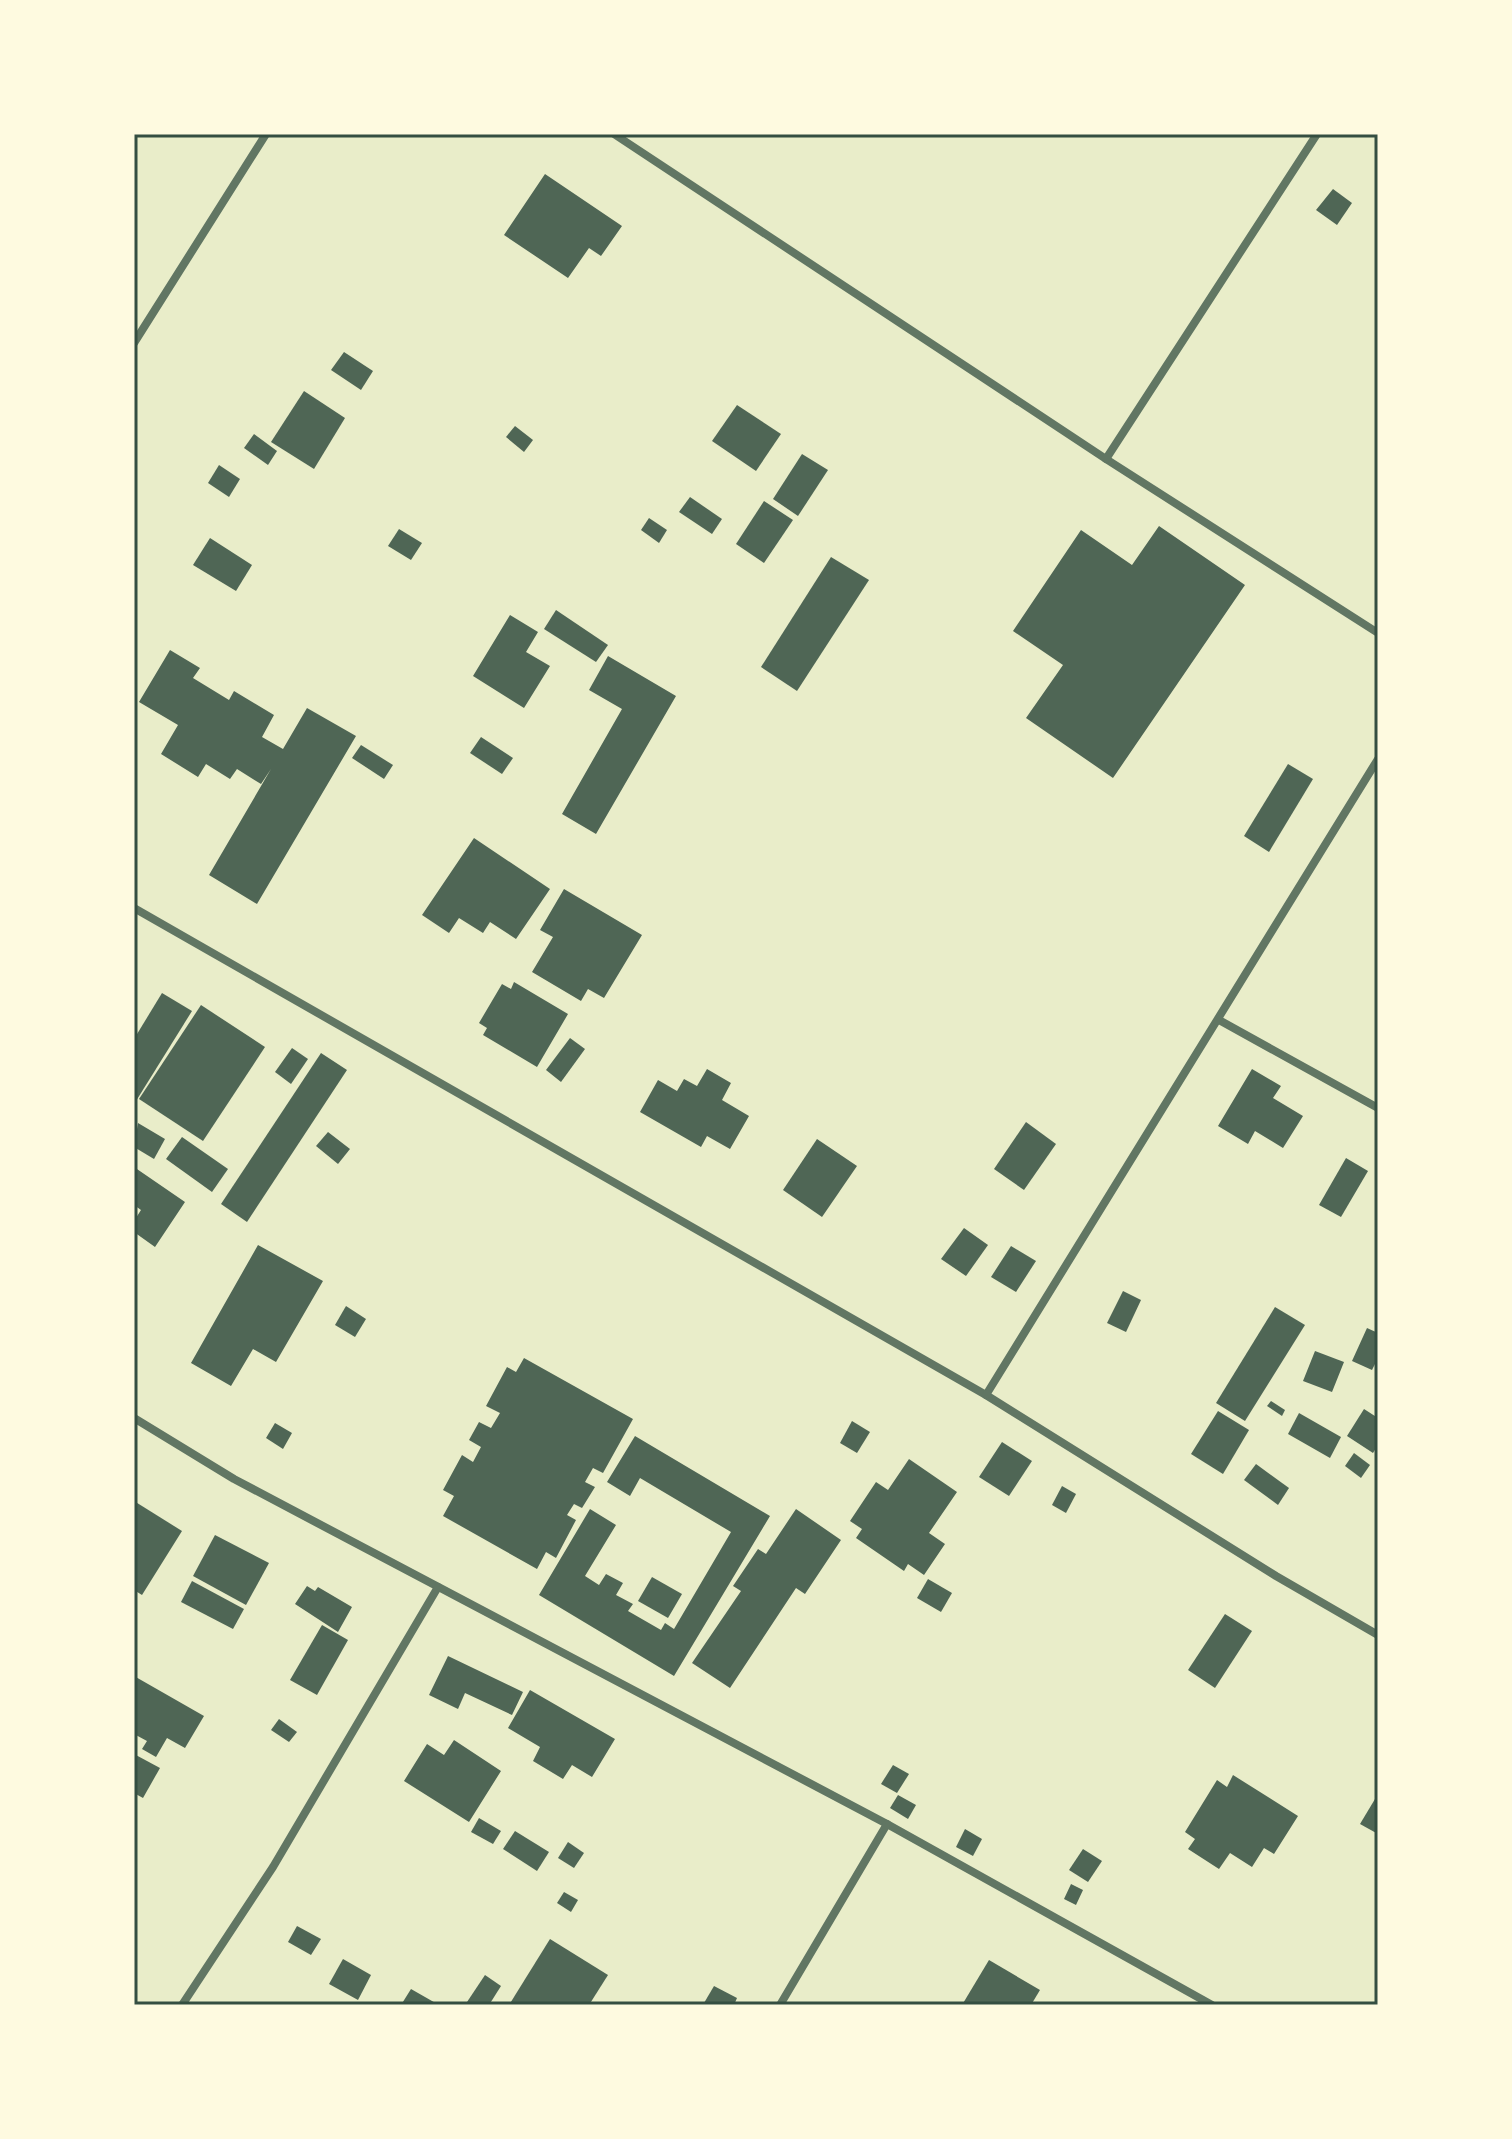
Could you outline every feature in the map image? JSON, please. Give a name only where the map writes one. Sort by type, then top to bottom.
[{"type":"street","points":[[134,343],[266,134]]},
{"type":"street","points":[[614,134],[1106,459],[1378,633]]},
{"type":"street","points":[[1106,459],[1317,134]]},
{"type":"street","points":[[986,1395],[1378,759]]},
{"type":"street","points":[[134,908],[986,1395],[1262,1568],[1378,1635]]},
{"type":"street","points":[[1219,1020],[1378,1108]]},
{"type":"street","points":[[134,1418],[234,1479],[887,1824],[1212,2005]]},
{"type":"street","points":[[182,2005],[273,1867],[438,1587]]},
{"type":"street","points":[[780,2005],[887,1824]]},
{"type":"building","points":[[545,174],[622,226],[601,256],[589,248],[568,278],[504,235]]},
{"type":"building","points":[[1333,189],[1352,203],[1337,225],[1316,210]]},
{"type":"building","points":[[344,352],[373,371],[361,390],[331,370]]},
{"type":"building","points":[[304,391],[345,418],[314,469],[271,442]]},
{"type":"building","points":[[737,405],[781,434],[756,471],[712,441]]},
{"type":"building","points":[[515,426],[533,440],[524,452],[506,437]]},
{"type":"building","points":[[254,434],[277,451],[268,465],[244,448]]},
{"type":"building","points":[[802,454],[828,470],[798,516],[773,499]]},
{"type":"building","points":[[219,465],[240,479],[229,497],[208,483]]},
{"type":"building","points":[[690,497],[722,519],[712,534],[679,512]]},
{"type":"building","points":[[764,501],[793,520],[764,563],[736,544]]},
{"type":"building","points":[[649,518],[667,530],[659,543],[641,530]]},
{"type":"building","points":[[1159,526],[1245,585],[1113,778],[1026,718],[1063,665],[1013,631],[1081,530],[1132,565]]},
{"type":"building","points":[[399,529],[422,543],[411,560],[388,546]]},
{"type":"building","points":[[210,538],[252,565],[236,591],[193,565]]},
{"type":"building","points":[[831,557],[869,580],[797,691],[761,667]]},
{"type":"building","points":[[556,610],[608,645],[596,662],[544,629]]},
{"type":"building","points":[[510,615],[538,632],[526,652],[550,666],[524,708],[473,676]]},
{"type":"building","points":[[170,650],[200,668],[193,678],[229,700],[234,691],[274,715],[262,737],[283,749],[307,708],[356,736],[257,904],[209,875],[271,769],[261,784],[237,769],[230,779],[206,764],[198,777],[161,754],[178,725],[139,702]]},
{"type":"building","points":[[608,656],[676,696],[596,834],[562,814],[622,709],[589,690]]},
{"type":"building","points":[[481,737],[513,758],[502,774],[470,753]]},
{"type":"building","points":[[361,745],[393,765],[384,779],[352,758]]},
{"type":"building","points":[[1288,764],[1313,779],[1269,852],[1244,836]]},
{"type":"building","points":[[474,838],[550,889],[516,939],[490,922],[483,933],[459,918],[449,933],[422,915]]},
{"type":"building","points":[[564,889],[642,935],[604,998],[588,989],[581,1001],[532,972],[553,937],[540,930]]},
{"type":"building","points":[[514,982],[568,1014],[537,1067],[483,1035],[487,1028],[479,1023],[502,984],[511,989]]},
{"type":"building","points":[[162,993],[192,1011],[136,1101],[134,1039]]},
{"type":"building","points":[[201,1005],[265,1047],[203,1141],[139,1099]]},
{"type":"building","points":[[570,1038],[585,1049],[561,1082],[546,1070]]},
{"type":"building","points":[[292,1048],[308,1059],[291,1084],[275,1072]]},
{"type":"building","points":[[321,1053],[347,1070],[247,1222],[221,1204]]},
{"type":"building","points":[[707,1069],[731,1083],[722,1100],[749,1116],[730,1149],[707,1136],[701,1147],[640,1112],[658,1080],[677,1091],[684,1079],[697,1086]]},
{"type":"building","points":[[1252,1069],[1281,1086],[1273,1098],[1303,1116],[1283,1148],[1255,1131],[1248,1144],[1218,1126]]},
{"type":"building","points":[[1026,1122],[1056,1144],[1024,1190],[994,1169]]},
{"type":"building","points":[[138,1123],[165,1139],[154,1159],[134,1147]]},
{"type":"building","points":[[328,1132],[350,1149],[338,1164],[316,1146]]},
{"type":"building","points":[[182,1137],[228,1169],[212,1192],[166,1159]]},
{"type":"building","points":[[817,1139],[857,1166],[822,1217],[783,1190]]},
{"type":"building","points":[[1346,1158],[1368,1171],[1341,1217],[1319,1205]]},
{"type":"building","points":[[134,1167],[185,1202],[155,1247],[134,1232],[134,1221],[141,1210],[134,1205]]},
{"type":"building","points":[[964,1228],[988,1245],[966,1276],[941,1259]]},
{"type":"building","points":[[258,1245],[323,1281],[276,1362],[253,1349],[231,1386],[191,1363]]},
{"type":"building","points":[[1011,1246],[1036,1261],[1016,1292],[991,1277]]},
{"type":"building","points":[[1123,1291],[1141,1300],[1126,1332],[1107,1323]]},
{"type":"building","points":[[346,1306],[366,1319],[355,1337],[335,1325]]},
{"type":"building","points":[[1275,1307],[1305,1325],[1245,1421],[1216,1403]]},
{"type":"building","points":[[1367,1328],[1378,1333],[1378,1358],[1372,1370],[1352,1361]]},
{"type":"building","points":[[1315,1351],[1344,1362],[1332,1392],[1303,1381]]},
{"type":"building","points":[[524,1358],[633,1419],[603,1473],[593,1468],[585,1482],[595,1487],[582,1508],[574,1504],[567,1515],[576,1520],[556,1558],[546,1552],[537,1569],[443,1516],[454,1496],[443,1490],[462,1455],[473,1462],[481,1447],[469,1440],[479,1422],[491,1428],[500,1413],[486,1406],[507,1367],[516,1372]]},
{"type":"building","points":[[1271,1401],[1285,1410],[1282,1416],[1267,1406]]},
{"type":"building","points":[[1364,1409],[1378,1418],[1378,1445],[1373,1453],[1347,1436]]},
{"type":"building","points":[[1218,1411],[1249,1430],[1223,1474],[1191,1454]]},
{"type":"building","points":[[1299,1413],[1341,1437],[1330,1458],[1288,1434]]},
{"type":"building","points":[[852,1421],[870,1432],[857,1453],[840,1443]]},
{"type":"building","points":[[275,1423],[292,1433],[283,1449],[266,1438]]},
{"type":"building","points":[[635,1436],[770,1516],[674,1676],[539,1595],[590,1509],[616,1525],[585,1576],[599,1585],[606,1574],[623,1583],[616,1595],[633,1604],[628,1611],[661,1630],[665,1623],[674,1629],[731,1532],[640,1478],[630,1496],[607,1482]]},
{"type":"building","points":[[1002,1442],[1032,1461],[1009,1496],[979,1477]]},
{"type":"building","points":[[1354,1453],[1370,1465],[1361,1478],[1345,1466]]},
{"type":"building","points":[[909,1459],[957,1492],[929,1533],[945,1544],[924,1575],[908,1564],[904,1571],[856,1538],[862,1529],[850,1521],[876,1482],[888,1490]]},
{"type":"building","points":[[1256,1464],[1289,1488],[1278,1505],[1244,1480]]},
{"type":"building","points":[[1062,1486],[1076,1494],[1066,1513],[1052,1505]]},
{"type":"building","points":[[134,1501],[182,1531],[142,1595],[134,1590]]},
{"type":"building","points":[[796,1509],[841,1540],[805,1594],[796,1588],[730,1688],[692,1663],[741,1591],[733,1586],[758,1549],[766,1554]]},
{"type":"building","points":[[215,1535],[269,1563],[246,1605],[193,1576]]},
{"type":"building","points":[[652,1577],[682,1594],[668,1618],[638,1601]]},
{"type":"building","points":[[928,1579],[952,1593],[941,1612],[917,1598]]},
{"type":"building","points":[[192,1581],[244,1609],[233,1629],[181,1602]]},
{"type":"building","points":[[307,1586],[315,1591],[318,1587],[352,1607],[338,1632],[295,1604]]},
{"type":"building","points":[[1225,1614],[1252,1631],[1215,1688],[1188,1670]]},
{"type":"building","points":[[322,1625],[348,1640],[317,1695],[290,1680]]},
{"type":"building","points":[[448,1656],[523,1692],[512,1715],[465,1693],[458,1709],[429,1695]]},
{"type":"building","points":[[134,1676],[204,1716],[185,1748],[167,1738],[156,1757],[142,1749],[147,1741],[134,1734]]},
{"type":"building","points":[[530,1690],[615,1739],[592,1777],[572,1765],[563,1779],[533,1761],[540,1747],[508,1728]]},
{"type":"building","points":[[279,1719],[297,1732],[289,1742],[271,1730]]},
{"type":"building","points":[[454,1740],[501,1771],[469,1822],[404,1781],[427,1744],[444,1755]]},
{"type":"building","points":[[134,1754],[160,1768],[143,1798],[134,1793]]},
{"type":"building","points":[[893,1765],[909,1774],[897,1793],[881,1784]]},
{"type":"building","points":[[1233,1775],[1298,1816],[1274,1854],[1264,1848],[1252,1867],[1230,1853],[1219,1869],[1188,1849],[1195,1839],[1185,1832],[1217,1780],[1227,1787]]},
{"type":"building","points":[[1378,1794],[1378,1834],[1360,1824]]},
{"type":"building","points":[[898,1795],[916,1805],[908,1819],[890,1808]]},
{"type":"building","points":[[479,1818],[501,1831],[493,1844],[471,1832]]},
{"type":"building","points":[[965,1829],[982,1839],[973,1856],[956,1847]]},
{"type":"building","points":[[515,1831],[549,1852],[537,1871],[503,1849]]},
{"type":"building","points":[[568,1842],[584,1853],[574,1868],[558,1858]]},
{"type":"building","points":[[1083,1849],[1102,1861],[1088,1882],[1069,1870]]},
{"type":"building","points":[[1071,1884],[1083,1890],[1076,1905],[1064,1899]]},
{"type":"building","points":[[564,1892],[578,1900],[571,1912],[557,1903]]},
{"type":"building","points":[[297,1926],[321,1939],[311,1955],[288,1942]]},
{"type":"building","points":[[550,1939],[608,1975],[589,2005],[509,2005]]},
{"type":"building","points":[[343,1959],[371,1975],[358,2000],[329,1984]]},
{"type":"building","points":[[989,1960],[1040,1990],[1031,2005],[962,2005]]},
{"type":"building","points":[[485,1975],[501,1986],[489,2005],[472,2005],[467,2002]]},
{"type":"building","points":[[714,1986],[737,1998],[734,2005],[704,2003]]},
{"type":"building","points":[[411,1989],[439,2005],[401,2005]]}]
